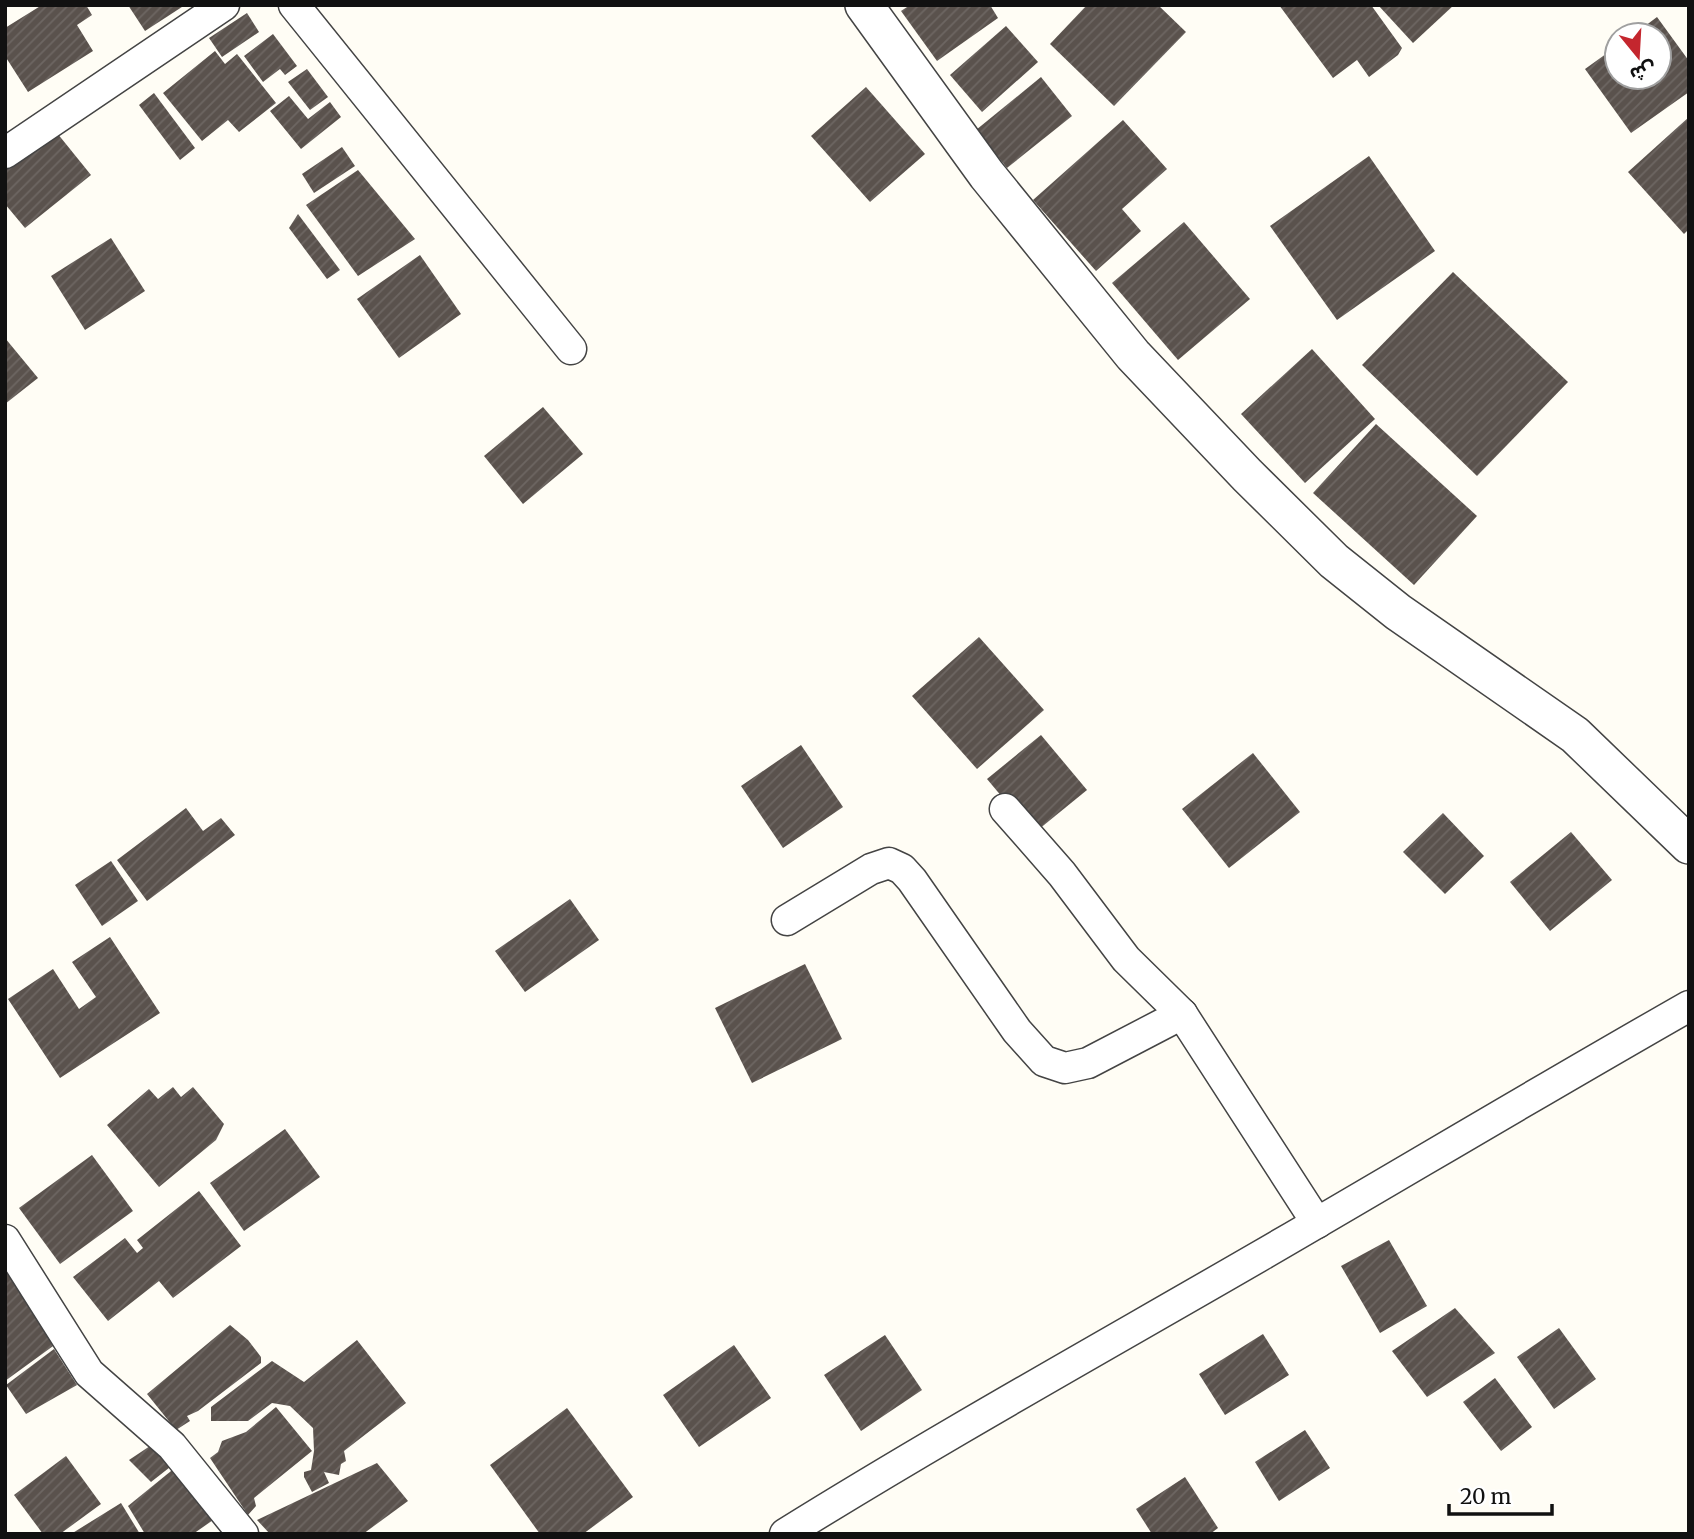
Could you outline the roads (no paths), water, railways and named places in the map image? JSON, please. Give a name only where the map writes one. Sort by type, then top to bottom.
[{"type":"street","points":[[5,153],[224,5]]},
{"type":"street","points":[[294,5],[571,349]]},
{"type":"street","points":[[864,5],[987,175],[1124,345],[1247,475],[1334,561],[1398,612],[1575,735],[1689,845]]},
{"type":"street","points":[[1005,809],[1062,874],[1126,959],[1182,1014],[1317,1223]]},
{"type":"street","points":[[787,920],[871,869],[888,863],[902,869],[1017,1031],[1044,1061],[1065,1068],[1088,1063],[1182,1014]]},
{"type":"street","points":[[785,1534],[876,1478],[1689,1006]]},
{"type":"street","points":[[5,1240],[89,1373],[172,1446],[243,1534]]}]
